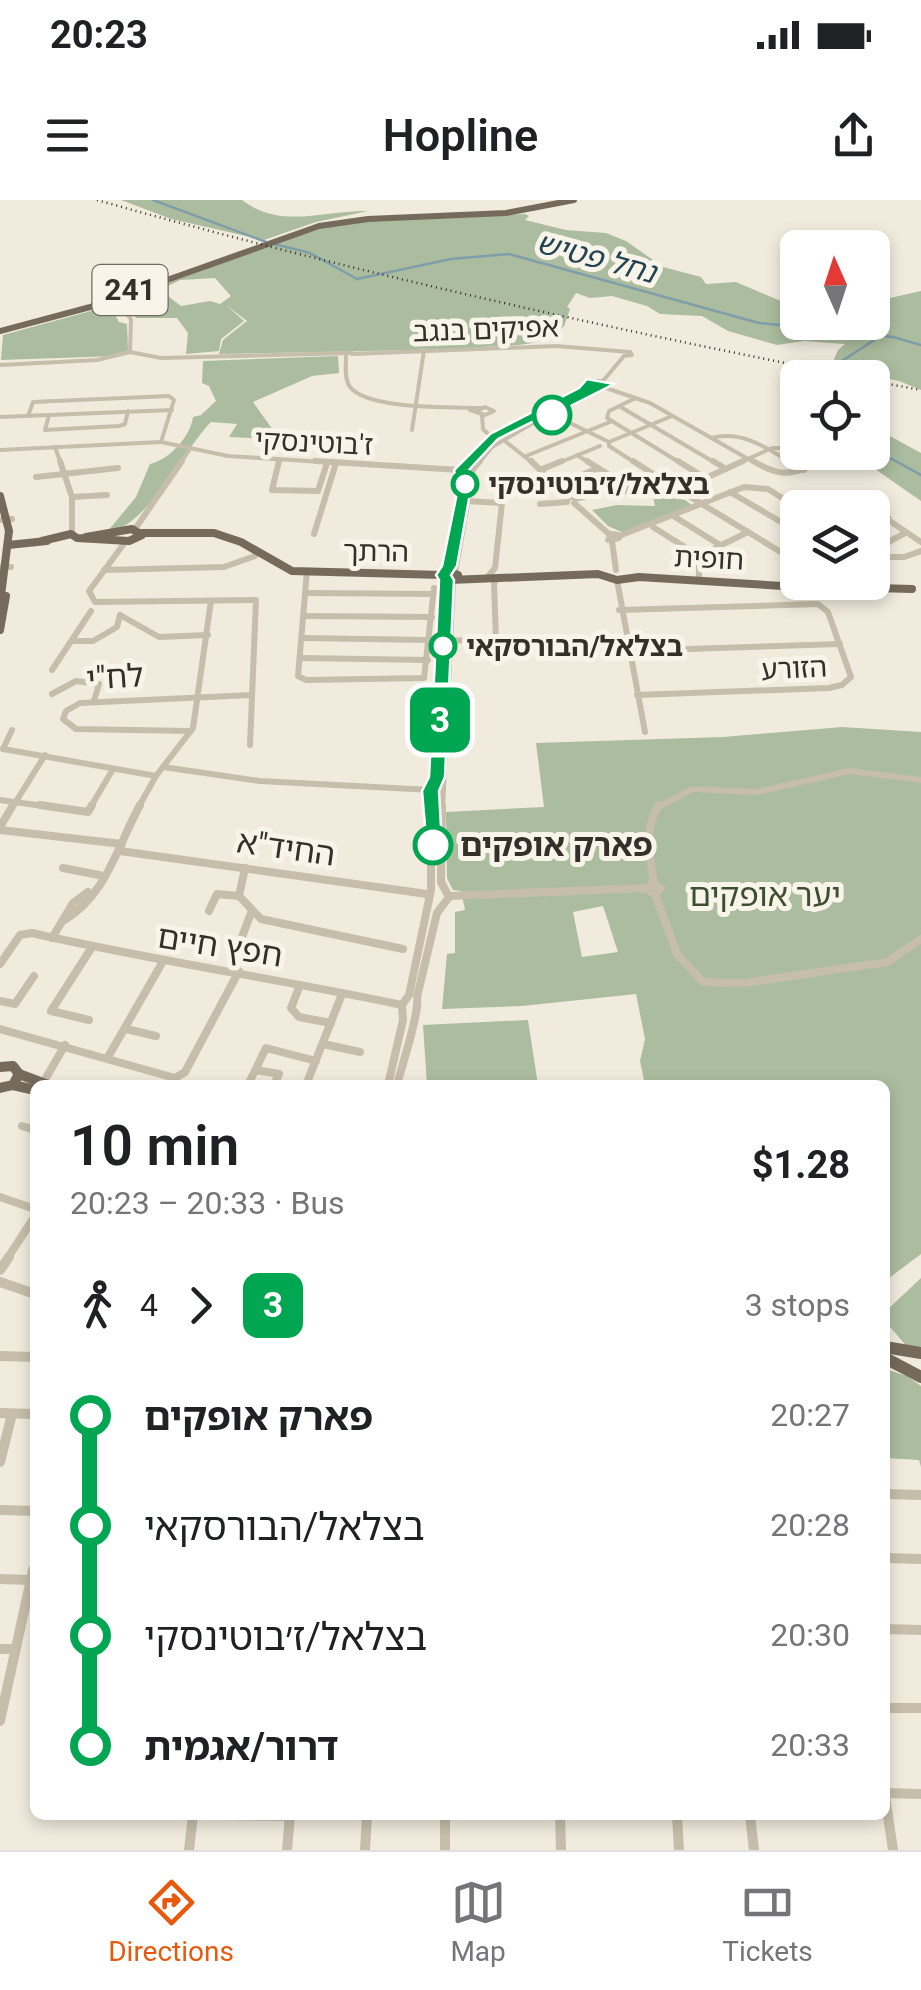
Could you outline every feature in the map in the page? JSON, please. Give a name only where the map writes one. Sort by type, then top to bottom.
[{"type":"main road","name":"241","points":[[0,330],[121,299],[259,244],[349,218],[493,212],[564,200]]},
{"type":"main road","name":"241","points":[[274,239],[350,220],[506,213],[574,200]]},
{"type":"main road","name":"241","points":[[0,330],[116,300],[259,244]]},
{"type":"main road","points":[[1,483],[6,520]]},
{"type":"main road","points":[[0,496],[14,542],[0,604]]},
{"type":"main road","name":"הרתך","points":[[138,534],[224,535],[283,568],[451,576]]},
{"type":"main road","points":[[14,542],[123,538],[138,534]]},
{"type":"main road","points":[[0,630],[6,567]]},
{"type":"main road","name":"חופית","points":[[617,575],[780,580]]},
{"type":"main road","name":"חופית","points":[[451,576],[780,580]]},
{"type":"main road","points":[[914,588],[921,583]]},
{"type":"main road","points":[[0,1067],[13,1066],[16,1079]]},
{"type":"main road","points":[[0,1088],[16,1079],[30,1083]]},
{"type":"main road","points":[[890,1348],[921,1353]]},
{"type":"main road","points":[[890,1359],[921,1367]]},
{"type":"main road","points":[[890,1360],[921,1376]]},
{"type":"street","points":[[116,300],[131,319],[130,352]]},
{"type":"street","name":"אפיקים בנגב","points":[[122,357],[556,346],[622,355],[604,384]]},
{"type":"street","points":[[412,430],[424,350]]},
{"type":"street","points":[[130,352],[138,356]]},
{"type":"street","points":[[0,365],[122,357],[130,352]]},
{"type":"street","points":[[346,354],[347,381],[358,394],[490,414],[487,429],[526,456],[613,537],[620,610],[645,732]]},
{"type":"street","points":[[389,1080],[429,895],[440,791],[451,576],[467,471],[499,439],[604,384],[672,416],[775,474],[804,470]]},
{"type":"street","points":[[28,416],[33,402],[172,397],[172,410],[160,444]]},
{"type":"street","points":[[636,398],[607,412],[610,422],[705,478]]},
{"type":"street","points":[[619,406],[726,469]]},
{"type":"street","points":[[0,417],[172,410]]},
{"type":"street","points":[[49,415],[45,430],[123,425],[128,411]]},
{"type":"street","points":[[480,412],[485,433],[499,439]]},
{"type":"street","points":[[546,414],[586,432],[600,444]]},
{"type":"street","points":[[540,470],[672,416]]},
{"type":"street","points":[[526,456],[610,422]]},
{"type":"street","points":[[711,438],[738,434],[780,457]]},
{"type":"street","name":"ז'בוטינסקי","points":[[0,450],[160,444],[279,460],[467,471]]},
{"type":"street","points":[[609,444],[672,489]]},
{"type":"street","points":[[684,491],[780,446]]},
{"type":"street","points":[[55,447],[72,498],[73,538]]},
{"type":"street","points":[[138,534],[190,450]]},
{"type":"street","points":[[578,455],[624,485],[628,492]]},
{"type":"street","points":[[279,460],[272,490],[318,491],[327,462]]},
{"type":"street","points":[[314,534],[336,463]]},
{"type":"street","points":[[36,477],[118,468]]},
{"type":"street","points":[[557,486],[598,468]]},
{"type":"street","points":[[451,576],[466,501],[467,471]]},
{"type":"street","points":[[613,537],[653,527],[748,486],[763,487],[780,497]]},
{"type":"street","points":[[540,504],[602,491],[684,491],[780,553]]},
{"type":"street","points":[[730,492],[780,521]]},
{"type":"street","points":[[72,498],[107,496]]},
{"type":"street","points":[[302,638],[496,639],[495,576],[502,503],[466,501]]},
{"type":"street","points":[[674,516],[720,545]]},
{"type":"street","points":[[890,519],[921,542]]},
{"type":"street","points":[[653,527],[699,556]]},
{"type":"street","points":[[699,556],[748,532]]},
{"type":"street","points":[[890,543],[905,533]]},
{"type":"street","points":[[123,538],[88,594],[95,602],[256,600],[250,746]]},
{"type":"street","points":[[890,556],[904,557],[921,550]]},
{"type":"street","points":[[104,570],[224,567],[255,556]]},
{"type":"street","points":[[699,556],[699,577]]},
{"type":"street","points":[[305,593],[434,591],[427,675],[420,680],[306,680],[298,676],[305,593],[308,571]]},
{"type":"street","points":[[78,906],[126,832],[156,776],[192,731],[200,698],[211,601]]},
{"type":"street","name":"הזורע","points":[[620,610],[802,602],[826,610],[851,677],[837,687],[637,695]]},
{"type":"street","points":[[73,641],[93,641],[116,627],[122,604]]},
{"type":"street","points":[[52,670],[91,611]]},
{"type":"street","points":[[120,615],[159,637],[208,635]]},
{"type":"street","points":[[304,616],[432,617]]},
{"type":"street","points":[[628,651],[840,644]]},
{"type":"street","points":[[300,658],[428,660]]},
{"type":"street","points":[[52,694],[76,680],[99,684],[94,702]]},
{"type":"street","name":"לח\"י","points":[[192,731],[76,729],[65,724],[63,715],[71,706],[94,702],[252,695]]},
{"type":"street","points":[[12,730],[1,751],[45,755],[156,776]]},
{"type":"street","points":[[2,829],[45,755]]},
{"type":"street","points":[[163,767],[260,782],[440,791]]},
{"type":"street","points":[[0,800],[88,812],[113,769]]},
{"type":"street","points":[[921,780],[849,772],[757,792],[692,788],[660,804],[653,814],[648,846],[652,889],[677,954],[693,976],[703,982],[721,985],[887,962],[921,939]]},
{"type":"street","points":[[398,1080],[420,1007],[417,1002],[446,892],[440,791]]},
{"type":"street","name":"החיד\"א","points":[[2,829],[429,895]]},
{"type":"street","points":[[52,938],[88,892],[115,847]]},
{"type":"street","points":[[63,868],[99,875]]},
{"type":"street","points":[[245,868],[239,896],[260,920],[403,949]]},
{"type":"street","points":[[429,895],[652,889]]},
{"type":"street","points":[[209,911],[217,894],[239,896]]},
{"type":"street","points":[[429,895],[441,904]]},
{"type":"street","points":[[242,937],[251,914]]},
{"type":"street","name":"חפץ חיים","points":[[0,964],[20,935],[32,933],[162,963],[239,972],[404,1006]]},
{"type":"street","points":[[89,1020],[51,1011],[92,947]]},
{"type":"street","points":[[108,1058],[162,963]]},
{"type":"street","points":[[0,1029],[176,1078],[185,1072],[239,972]]},
{"type":"street","points":[[0,1001],[12,1004],[34,976]]},
{"type":"street","points":[[300,985],[290,1008],[299,1017],[331,1023]]},
{"type":"street","points":[[308,1080],[342,994]]},
{"type":"street","points":[[404,1006],[417,1002]]},
{"type":"street","points":[[404,1006],[416,1012]]},
{"type":"street","points":[[126,1030],[156,1036]]},
{"type":"street","points":[[323,1044],[360,1052]]},
{"type":"street","points":[[45,1080],[65,1046]]},
{"type":"street","points":[[251,1080],[266,1048],[316,1061]]},
{"type":"street","points":[[256,1070],[279,1074],[276,1080]]},
{"type":"street","points":[[22,1126],[30,1128]]},
{"type":"street","points":[[0,1197],[30,1211]]},
{"type":"street","points":[[0,1270],[30,1221]]},
{"type":"street","points":[[0,1282],[30,1292]]},
{"type":"street","points":[[0,1356],[30,1356]]},
{"type":"street","points":[[0,1414],[30,1414]]},
{"type":"street","points":[[0,1462],[12,1414]]},
{"type":"street","points":[[890,1494],[921,1494]]},
{"type":"street","points":[[0,1510],[30,1510]]},
{"type":"street","points":[[890,1558],[921,1559]]},
{"type":"street","points":[[0,1579],[30,1575]]},
{"type":"street","points":[[0,1721],[30,1584]]},
{"type":"street","points":[[890,1629],[921,1630]]},
{"type":"street","points":[[0,1649],[16,1649]]},
{"type":"street","points":[[890,1708],[921,1708]]},
{"type":"street","points":[[890,1795],[921,1794]]},
{"type":"street","points":[[189,1850],[192,1820]]},
{"type":"street","points":[[287,1850],[290,1820]]},
{"type":"street","points":[[365,1850],[366,1820]]},
{"type":"street","points":[[445,1820],[445,1850]]},
{"type":"street","points":[[560,1820],[561,1850]]},
{"type":"street","points":[[676,1820],[678,1850]]},
{"type":"street","points":[[751,1820],[754,1850]]},
{"type":"street","points":[[889,1820],[893,1850]]},
{"type":"green space","points":[[121,200],[242,200],[257,209],[287,216],[368,211],[316,222],[264,240],[171,219]]},
{"type":"green space","points":[[525,214],[529,216],[525,220],[566,230],[606,233],[626,241],[663,267],[701,277],[706,284],[736,282],[780,301],[780,340],[890,340],[890,298],[921,291],[921,390],[890,379],[890,360],[834,360],[845,344],[804,341],[777,345],[728,331],[702,316],[660,314],[612,296],[590,298],[576,293],[567,307],[570,309],[564,326],[541,340],[518,345],[219,354],[223,340],[247,321],[226,305],[244,321],[221,339],[219,351],[186,354],[188,333],[177,318],[136,318],[127,304],[130,299],[150,295],[148,292],[160,286],[313,229],[370,220]],"holes":[[[215,278],[231,296],[220,304],[210,301],[181,306],[160,290],[180,280]]]},
{"type":"green space","points":[[109,306],[120,309],[113,311],[119,322],[127,324],[128,350],[116,356],[1,360],[3,335]]},
{"type":"green space","points":[[338,356],[339,373],[312,376],[253,402],[273,430],[299,440],[229,437],[237,424],[211,422],[150,503],[122,527],[107,532],[136,497],[150,464],[171,452],[184,439],[193,417],[216,401],[209,386],[202,383],[203,361]]},
{"type":"green space","points":[[890,436],[921,453],[921,501],[876,470],[890,470]]},
{"type":"green space","points":[[653,497],[685,500],[693,506],[624,533],[608,526],[592,510],[617,505],[655,506]]},
{"type":"green space","name":"יער אופקים","points":[[842,727],[921,732],[921,1254],[890,1277],[890,1080],[644,1080],[640,1061],[645,1039],[636,994],[522,1006],[442,1009],[447,954],[455,953],[455,912],[465,910],[461,891],[453,890],[447,878],[446,812],[544,807],[536,743],[723,737]],"holes":[[[603,906],[618,952],[582,957],[573,912]]]},
{"type":"green space","points":[[528,1020],[537,1080],[427,1080],[423,1025]]},
{"type":"green space","points":[[921,1278],[921,1349],[909,1349],[890,1327],[890,1307]]},
{"type":"green space","points":[[890,1371],[921,1386],[921,1467],[919,1460],[890,1458]]},
{"type":"waterway","name":"נחל פטיש","points":[[153,200],[266,242]]},
{"type":"waterway","name":"נחל פטיש","points":[[274,244],[310,253],[357,279],[451,259],[509,254],[759,323],[893,337],[921,345]]},
{"type":"waterway","points":[[843,360],[874,340]]},
{"type":"waterway","points":[[890,458],[921,475]]},
{"type":"railway","points":[[97,200],[477,297],[780,362]]},
{"type":"railway","points":[[890,384],[921,390]]},
{"type":"bus line","name":"3","points":[[433,845],[434,802],[430,791],[437,777],[446,580],[443,575],[450,566],[464,488],[460,470],[474,461],[494,437],[584,390],[591,381],[608,384],[556,408],[552,415]]},
{"type":"place","name":"בצלאל/ז׳בוטינסקי","points":[[465,484]]},
{"type":"place","name":"בצלאל/הבורסקאי","points":[[443,646]]},
{"type":"place","name":"פארק אופקים","points":[[433,845]]}]
